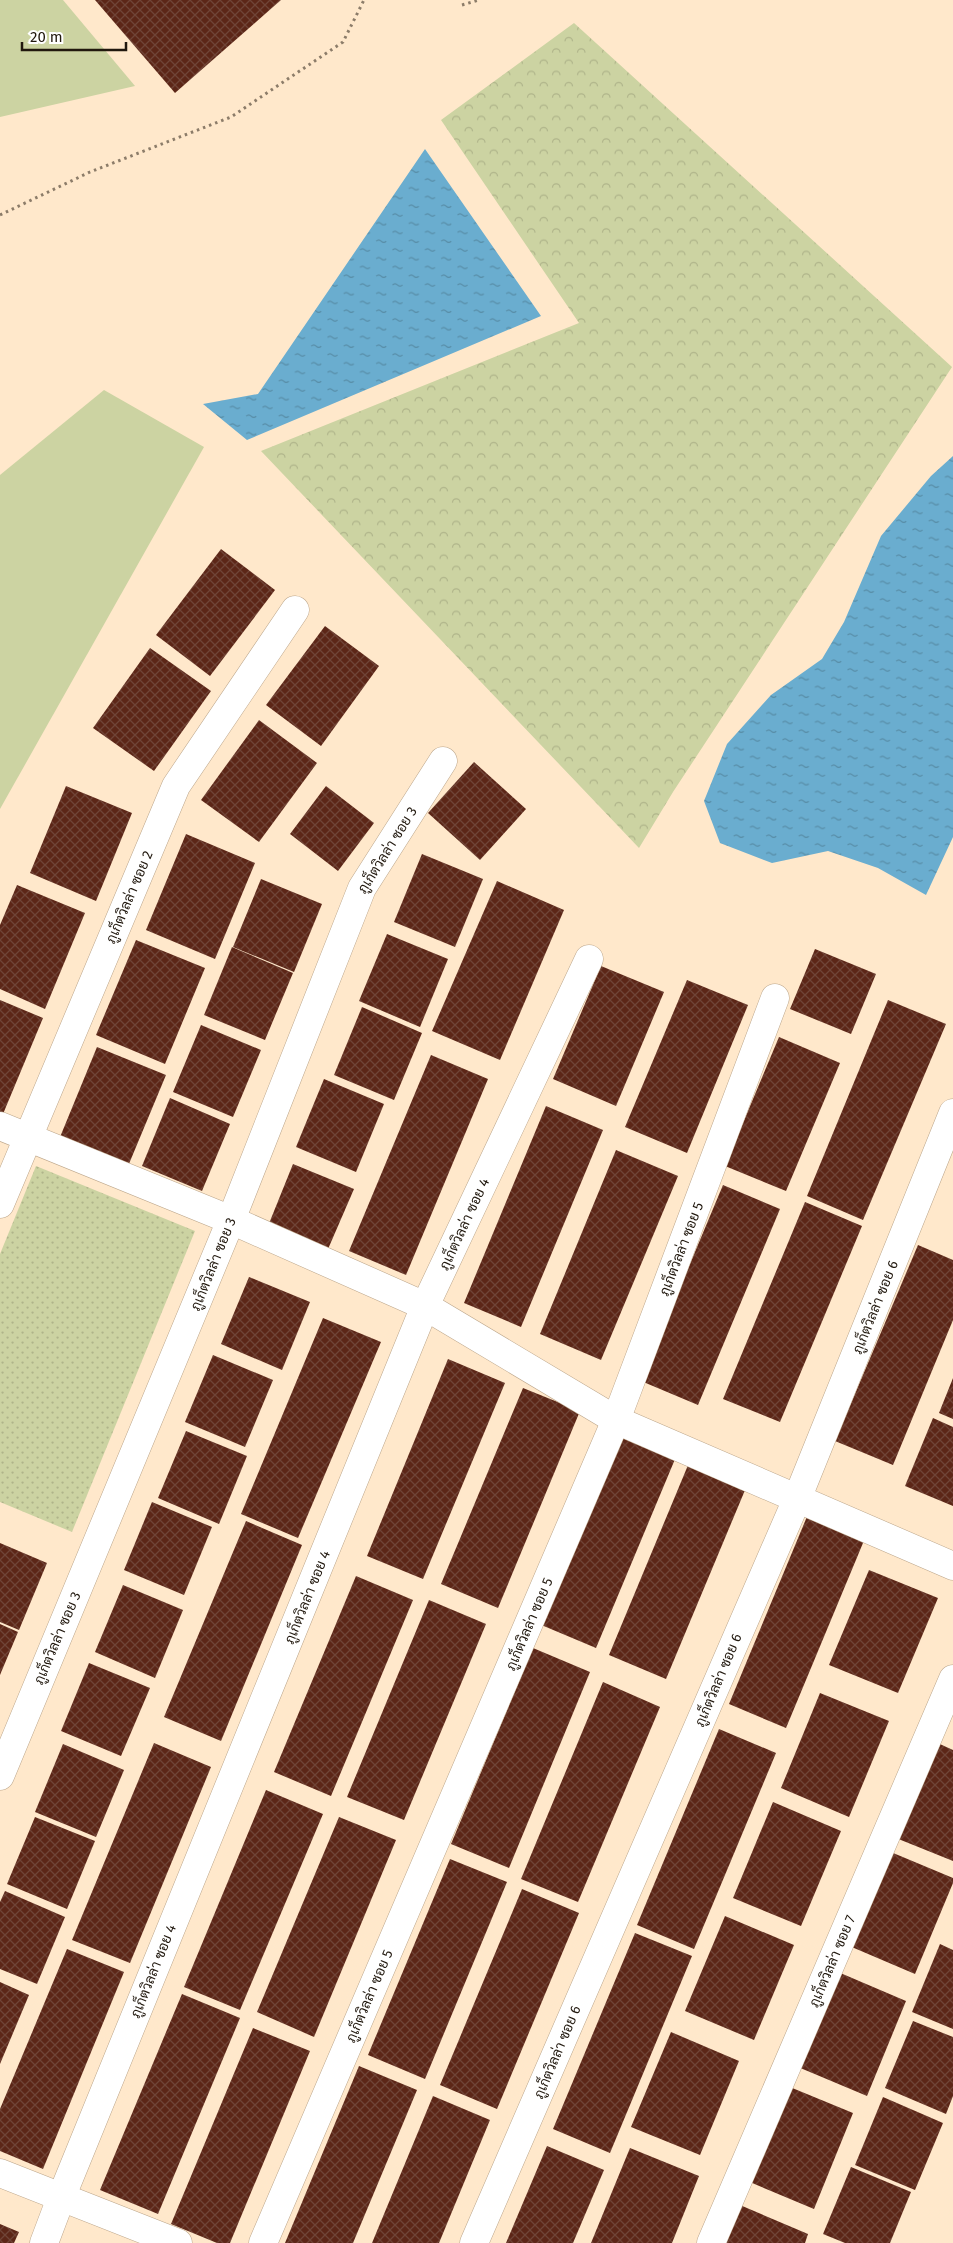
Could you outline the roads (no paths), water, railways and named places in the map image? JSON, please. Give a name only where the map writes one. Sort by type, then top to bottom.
[{"type":"street","name":"ภูเก็ตวิลล่า ซอย 2","points":[[0,1204],[176,786],[295,610]]},
{"type":"street","name":"ภูเก็ตวิลล่า ซอย 3","points":[[0,1776],[231,1220],[362,888],[443,761]]},
{"type":"street","name":"ภูเก็ตวิลล่า ซอย 4","points":[[44,2243],[426,1306],[589,959]]},
{"type":"street","name":"ภูเก็ตวิลล่า ซอย 5","points":[[263,2243],[616,1420],[775,998]]},
{"type":"street","name":"ภูเก็ตวิลล่า ซอย 6","points":[[474,2243],[797,1498],[953,1114]]},
{"type":"street","points":[[0,1126],[231,1220],[426,1306],[616,1420],[953,1566]]},
{"type":"street","name":"ภูเก็ตวิลล่า ซอย 7","points":[[711,2243],[953,1679]]},
{"type":"street","points":[[0,2173],[178,2243]]},
{"type":"water","points":[[425,149],[541,316],[247,440],[203,404],[258,394]]},
{"type":"water","points":[[953,456],[953,837],[926,895],[878,868],[828,851],[772,863],[720,843],[704,801],[727,744],[771,695],[822,659],[844,622],[881,536],[931,476]]}]
